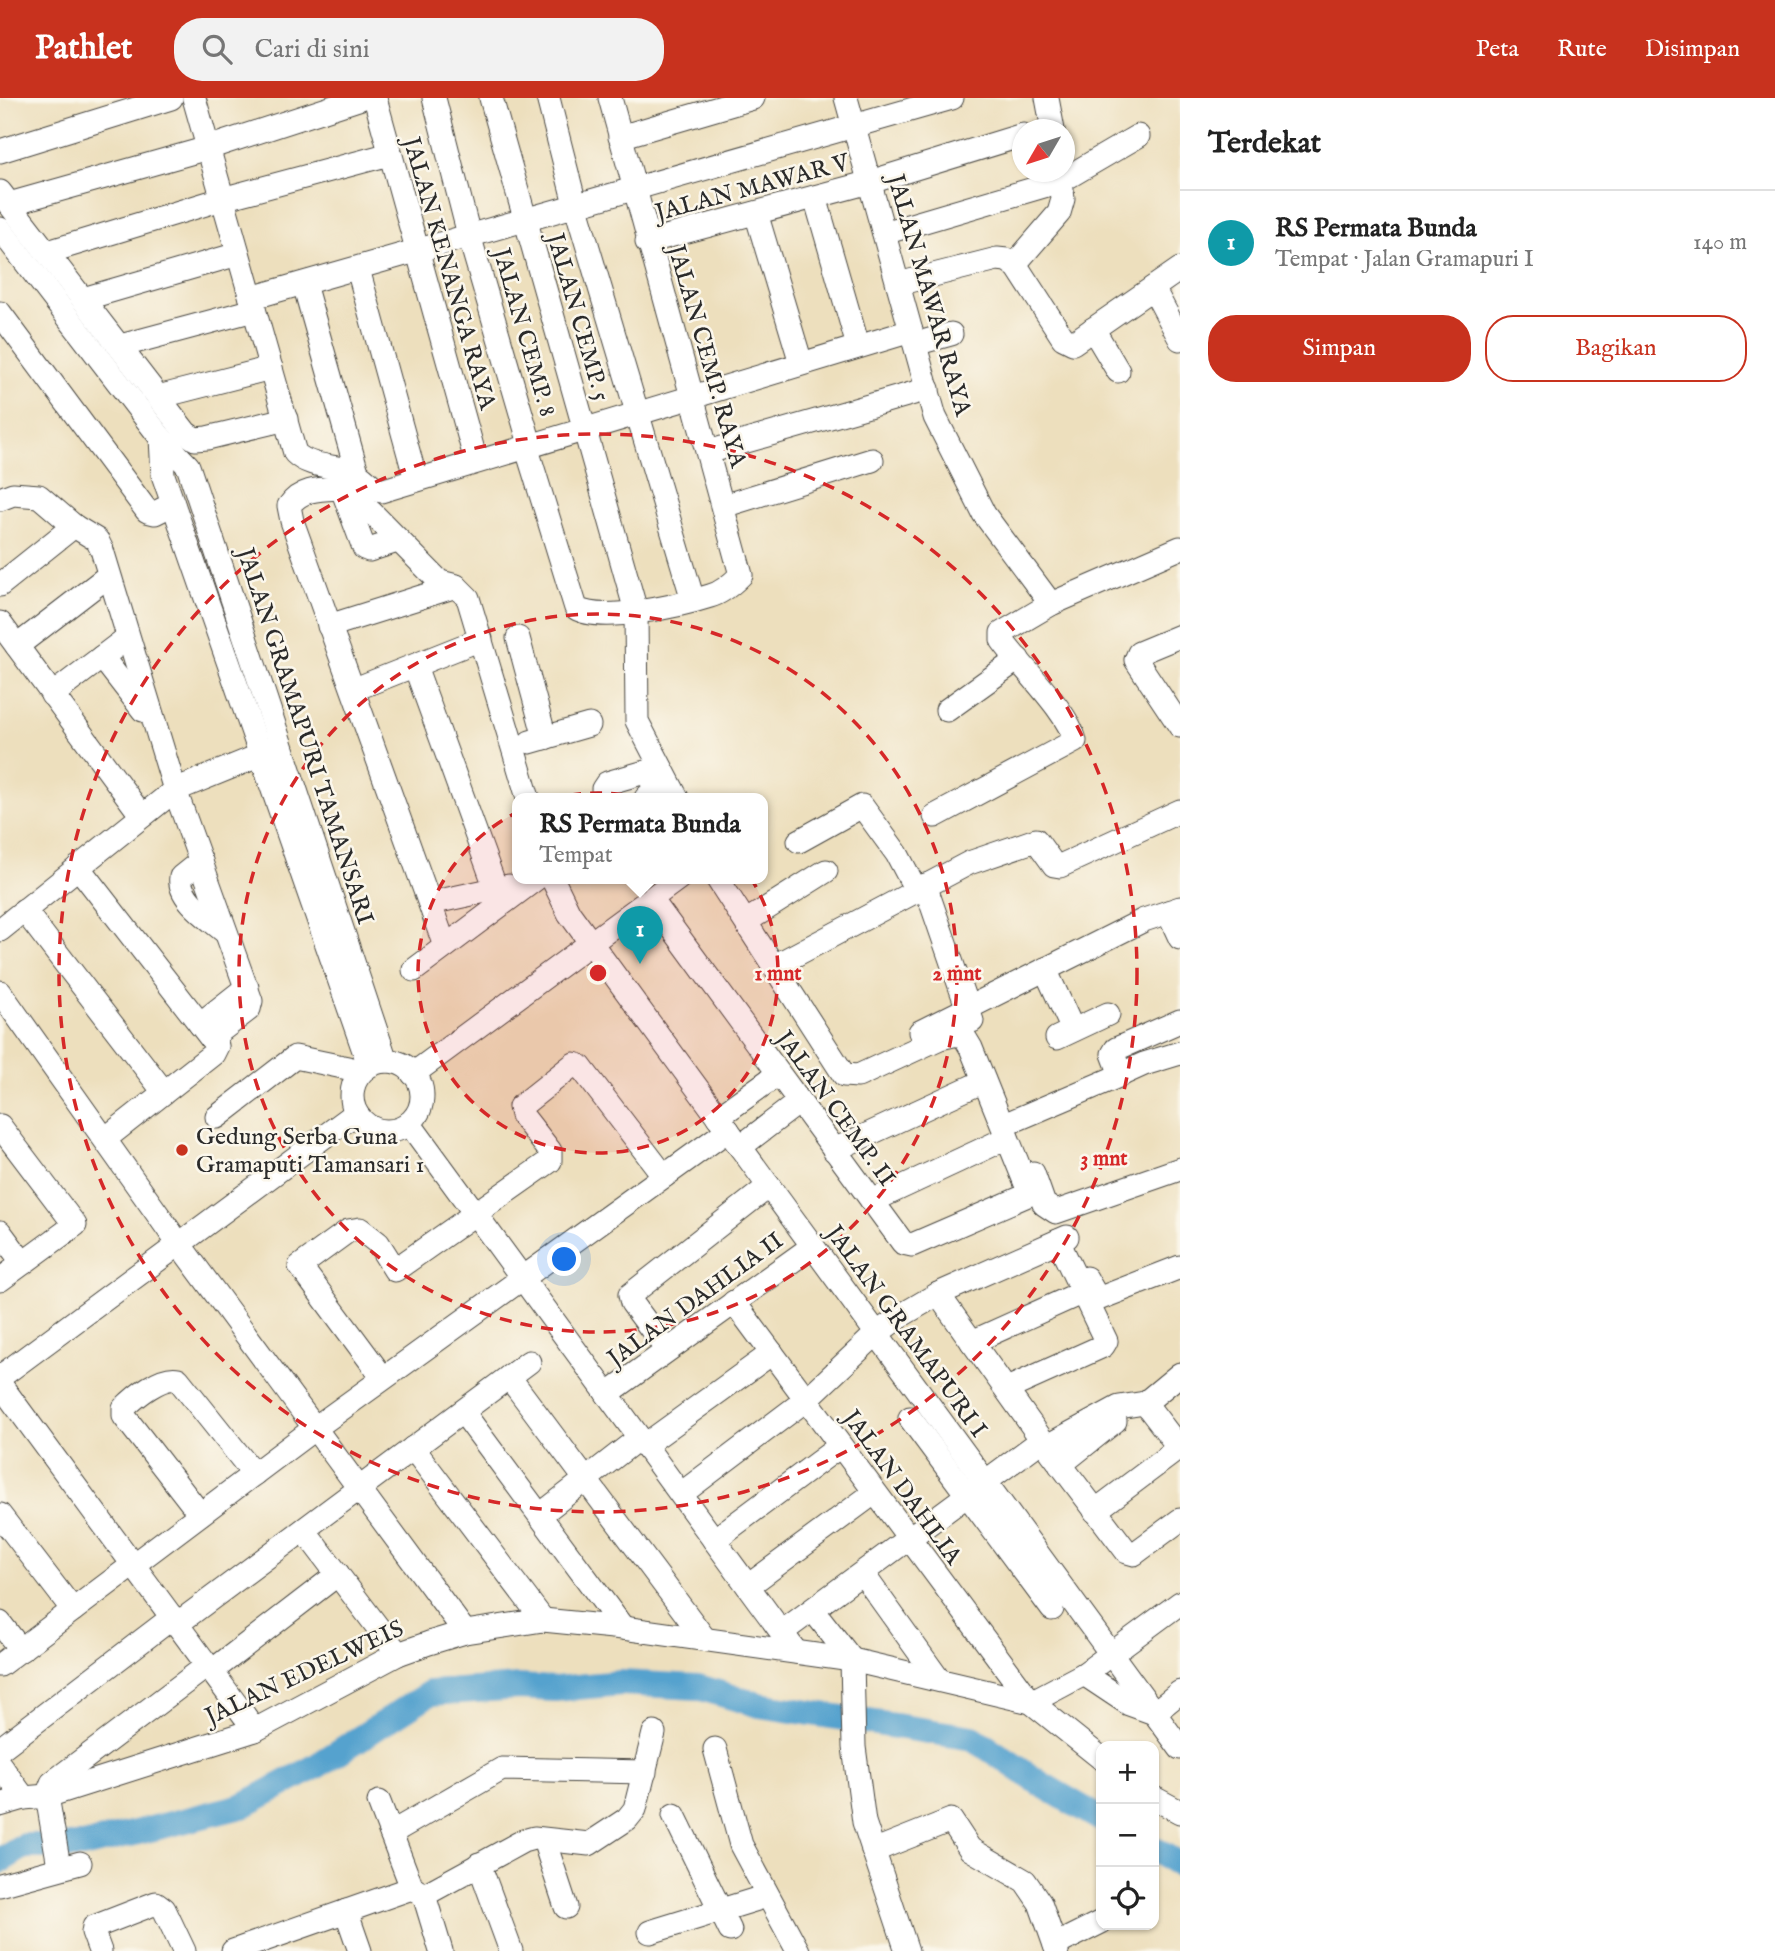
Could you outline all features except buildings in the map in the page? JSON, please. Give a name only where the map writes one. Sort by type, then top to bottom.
[{"type":"street","points":[[0,151],[171,98]]},
{"type":"street","points":[[194,98],[295,453],[301,459],[381,491],[858,346],[951,334]]},
{"type":"street","points":[[286,419],[195,439],[186,433],[5,198],[208,148],[361,98]]},
{"type":"street","name":"JALAN KENANGA RAYA","points":[[375,98],[476,461]]},
{"type":"street","name":"JALAN CEMP. 8","points":[[434,98],[468,234],[576,608],[595,616],[636,611]]},
{"type":"street","name":"JALAN CEMP. 5","points":[[492,98],[523,219],[636,611],[637,721],[674,793]]},
{"type":"street","points":[[548,98],[575,204],[693,600],[636,611]]},
{"type":"street","name":"JALAN CEMP. RAYA","points":[[610,98],[741,575],[712,596],[693,600]]},
{"type":"street","points":[[620,137],[753,98]]},
{"type":"street","name":"JALAN MAWAR RAYA","points":[[846,98],[935,416],[984,514],[1051,604]]},
{"type":"street","points":[[120,346],[253,304],[304,284],[417,252],[468,234],[951,98]]},
{"type":"street","points":[[1047,98],[1048,119]]},
{"type":"street","points":[[1075,168],[1138,136]]},
{"type":"street","name":"JALAN MAWAR V","points":[[648,242],[870,182],[1012,138]]},
{"type":"street","points":[[48,252],[222,199],[390,154]]},
{"type":"street","points":[[884,233],[1041,182]]},
{"type":"street","points":[[1011,262],[1059,213],[1063,200],[1061,182]]},
{"type":"street","points":[[815,197],[858,346]]},
{"type":"street","points":[[756,213],[801,362]]},
{"type":"street","name":"JALAN GRAMAPURI TAMANSARI","points":[[0,229],[161,438],[188,466],[283,746],[372,1066]]},
{"type":"street","points":[[83,299],[238,254]]},
{"type":"street","points":[[898,284],[997,259],[1011,262],[1063,338],[1073,343],[1180,269]]},
{"type":"street","points":[[359,269],[416,480]]},
{"type":"street","points":[[304,284],[364,548],[369,550],[397,541],[440,582],[456,586],[468,598],[527,793]]},
{"type":"street","points":[[1153,288],[1180,339]]},
{"type":"street","points":[[0,313],[148,512],[155,513],[173,504]]},
{"type":"street","points":[[1093,329],[1118,371]]},
{"type":"street","points":[[158,397],[271,368]]},
{"type":"street","points":[[708,452],[928,389]]},
{"type":"street","name":"JALAN GRAMAPURI TAMANSARI","points":[[161,438],[161,466],[173,504],[372,1066]]},
{"type":"street","points":[[723,506],[872,460]]},
{"type":"street","points":[[349,480],[302,493],[289,506],[329,626],[355,690],[444,946]]},
{"type":"street","points":[[0,516],[7,496],[39,496],[74,526],[97,540],[175,790],[201,861],[180,877],[179,884],[185,894],[227,934],[251,1001],[249,1009],[206,1031]]},
{"type":"street","points":[[0,585],[74,526]]},
{"type":"street","points":[[935,816],[1075,741],[1070,729],[1002,640],[1002,633],[1051,604],[1180,548]]},
{"type":"street","points":[[17,646],[108,576]]},
{"type":"street","points":[[329,626],[456,586]]},
{"type":"street","points":[[0,623],[142,816]]},
{"type":"street","points":[[1180,636],[1139,653],[1136,660],[1180,726]]},
{"type":"street","points":[[52,695],[127,638]]},
{"type":"street","points":[[518,638],[545,738]]},
{"type":"street","points":[[355,690],[481,639]]},
{"type":"street","points":[[102,657],[154,724]]},
{"type":"street","points":[[947,710],[1018,659]]},
{"type":"street","points":[[415,666],[496,889]]},
{"type":"street","points":[[513,747],[589,725]]},
{"type":"street","points":[[0,930],[175,790],[283,746]]},
{"type":"street","points":[[604,793],[603,789],[607,783],[645,772],[657,787],[651,793]]},
{"type":"street","points":[[799,841],[862,806],[921,888],[968,1009],[1010,1129]]},
{"type":"street","points":[[782,962],[969,863],[1034,840],[1054,865],[1060,866],[1180,811]]},
{"type":"street","points":[[78,867],[206,1031],[217,1050],[105,1139]]},
{"type":"street","points":[[753,918],[826,871]]},
{"type":"street","points":[[430,904],[515,884]]},
{"type":"street","points":[[414,970],[529,884]]},
{"type":"street","name":"JALAN GRAMAPURI I","points":[[555,884],[569,913],[876,1334],[912,1416],[978,1490],[1052,1609],[1111,1654]]},
{"type":"street","points":[[414,1074],[671,884]]},
{"type":"street","points":[[721,884],[844,1075],[852,1078],[858,1076],[959,1032],[971,1048],[984,1081],[1010,1129],[1044,1204],[1056,1212],[1062,1239],[1105,1338],[1103,1346],[1007,1389]]},
{"type":"street","points":[[732,884],[840,1056],[849,1064],[856,1064],[1144,920],[1174,910],[1180,938]]},
{"type":"street","name":"JALAN CEMP. II","points":[[651,899],[898,1237],[908,1245],[1024,1198],[1030,1192],[1010,1129]]},
{"type":"street","points":[[24,910],[164,1092]]},
{"type":"street","points":[[1045,969],[1065,1034],[1108,1014]]},
{"type":"street","points":[[0,992],[181,1245],[465,1632]]},
{"type":"street","points":[[1122,1074],[1114,1054],[1116,1049],[1180,1021]]},
{"type":"street","points":[[872,1200],[1144,1063],[1180,1053]]},
{"type":"street","points":[[217,1117],[295,1057],[372,1066],[404,1065],[414,1074],[422,1096],[417,1114],[409,1123],[396,1130],[378,1130],[362,1121],[356,1114],[353,1087],[372,1066]]},
{"type":"street","points":[[383,1378],[293,1271],[348,1231],[360,1229],[378,1244],[400,1277],[475,1212],[552,1159],[550,1152],[522,1115],[520,1107],[576,1063],[664,1176]]},
{"type":"street","points":[[729,1132],[778,1074]]},
{"type":"street","points":[[834,1150],[984,1081]]},
{"type":"street","points":[[0,1665],[315,1428],[664,1176],[729,1132],[799,1102]]},
{"type":"street","points":[[0,1377],[356,1114]]},
{"type":"street","points":[[409,1123],[796,1652]]},
{"type":"street","points":[[0,1126],[75,1225],[0,1280]]},
{"type":"street","points":[[1056,1212],[1180,1169]]},
{"type":"street","points":[[667,1350],[632,1303],[630,1295],[769,1186]]},
{"type":"street","points":[[0,1232],[23,1263]]},
{"type":"street","points":[[1062,1239],[1093,1295],[1098,1298],[1180,1267]]},
{"type":"street","points":[[681,1494],[807,1399],[876,1334],[938,1294],[1062,1239]]},
{"type":"street","name":"JALAN DAHLIA II","points":[[607,1394],[813,1246]]},
{"type":"street","points":[[972,1342],[1083,1292]]},
{"type":"street","points":[[938,1294],[1095,1511],[1130,1554],[1180,1520]]},
{"type":"street","name":"JALAN DAHLIA","points":[[734,1301],[1031,1702]]},
{"type":"street","points":[[540,1515],[586,1479],[772,1353]]},
{"type":"street","points":[[0,1749],[175,1620],[304,1530],[529,1362]]},
{"type":"street","points":[[782,1632],[978,1490],[1137,1405],[1180,1374]]},
{"type":"street","points":[[509,1377],[704,1638]]},
{"type":"street","points":[[200,1514],[124,1416],[124,1408],[130,1402],[165,1379],[178,1379],[254,1474]]},
{"type":"street","points":[[0,1384],[255,1730]]},
{"type":"street","points":[[1095,1511],[1180,1449],[1137,1405]]},
{"type":"street","points":[[463,1412],[623,1628]]},
{"type":"street","points":[[715,1540],[840,1446]]},
{"type":"street","points":[[414,1448],[543,1620]]},
{"type":"street","points":[[748,1586],[874,1493]]},
{"type":"street","points":[[0,1515],[73,1610]]},
{"type":"street","points":[[304,1530],[398,1654]]},
{"type":"street","points":[[35,1797],[57,1778],[338,1574]]},
{"type":"street","points":[[863,1574],[939,1680]]},
{"type":"street","points":[[1096,1754],[1031,1702],[1084,1674],[1180,1604]]},
{"type":"street","points":[[813,1610],[852,1660],[854,1747],[864,1822],[907,1951]]},
{"type":"street","name":"JALAN EDELWEIS","points":[[0,1805],[35,1797],[255,1730],[398,1654],[465,1632],[543,1620],[704,1638],[852,1660],[1031,1702]]},
{"type":"street","points":[[0,1623],[21,1650]]},
{"type":"street","points":[[1111,1654],[1180,1748]]},
{"type":"street","points":[[1084,1674],[1129,1704],[1154,1713]]},
{"type":"street","points":[[1154,1713],[1180,1692]]},
{"type":"street","points":[[233,1951],[346,1911],[418,1891],[523,1841],[544,1839],[594,1842],[631,1815],[654,1733]]},
{"type":"street","points":[[715,1749],[741,1845],[798,1951]]},
{"type":"street","points":[[0,1765],[35,1797],[66,1863],[0,1885]]},
{"type":"street","points":[[391,1833],[502,1769],[645,1772]]},
{"type":"street","points":[[1159,1801],[1180,1812]]},
{"type":"street","points":[[379,1802],[441,1951]]},
{"type":"street","points":[[674,1815],[726,1920]]},
{"type":"street","points":[[873,1851],[951,1820],[970,1849],[1025,1881],[1040,1903],[1056,1948],[1096,1925]]},
{"type":"street","points":[[544,1839],[566,1907]]},
{"type":"street","points":[[479,1864],[511,1951]]},
{"type":"street","points":[[650,1932],[726,1920],[767,1896]]},
{"type":"street","points":[[100,1951],[93,1932],[94,1927],[156,1903],[164,1909],[184,1951]]},
{"type":"street","points":[[346,1911],[360,1951]]},
{"type":"waterway","points":[[0,1861],[24,1846],[83,1846],[242,1806],[315,1767],[430,1693],[519,1687],[555,1689],[621,1683],[698,1687],[759,1705],[973,1738],[1041,1784],[1096,1816]]},
{"type":"waterway","points":[[1159,1852],[1180,1865]]},
{"type":"place","name":"RS Permata Bunda","points":[[640,964]]},
{"type":"place","name":"Gedung Serba Guna Gramaputi Tamansari 1","points":[[182,1150]]}]
